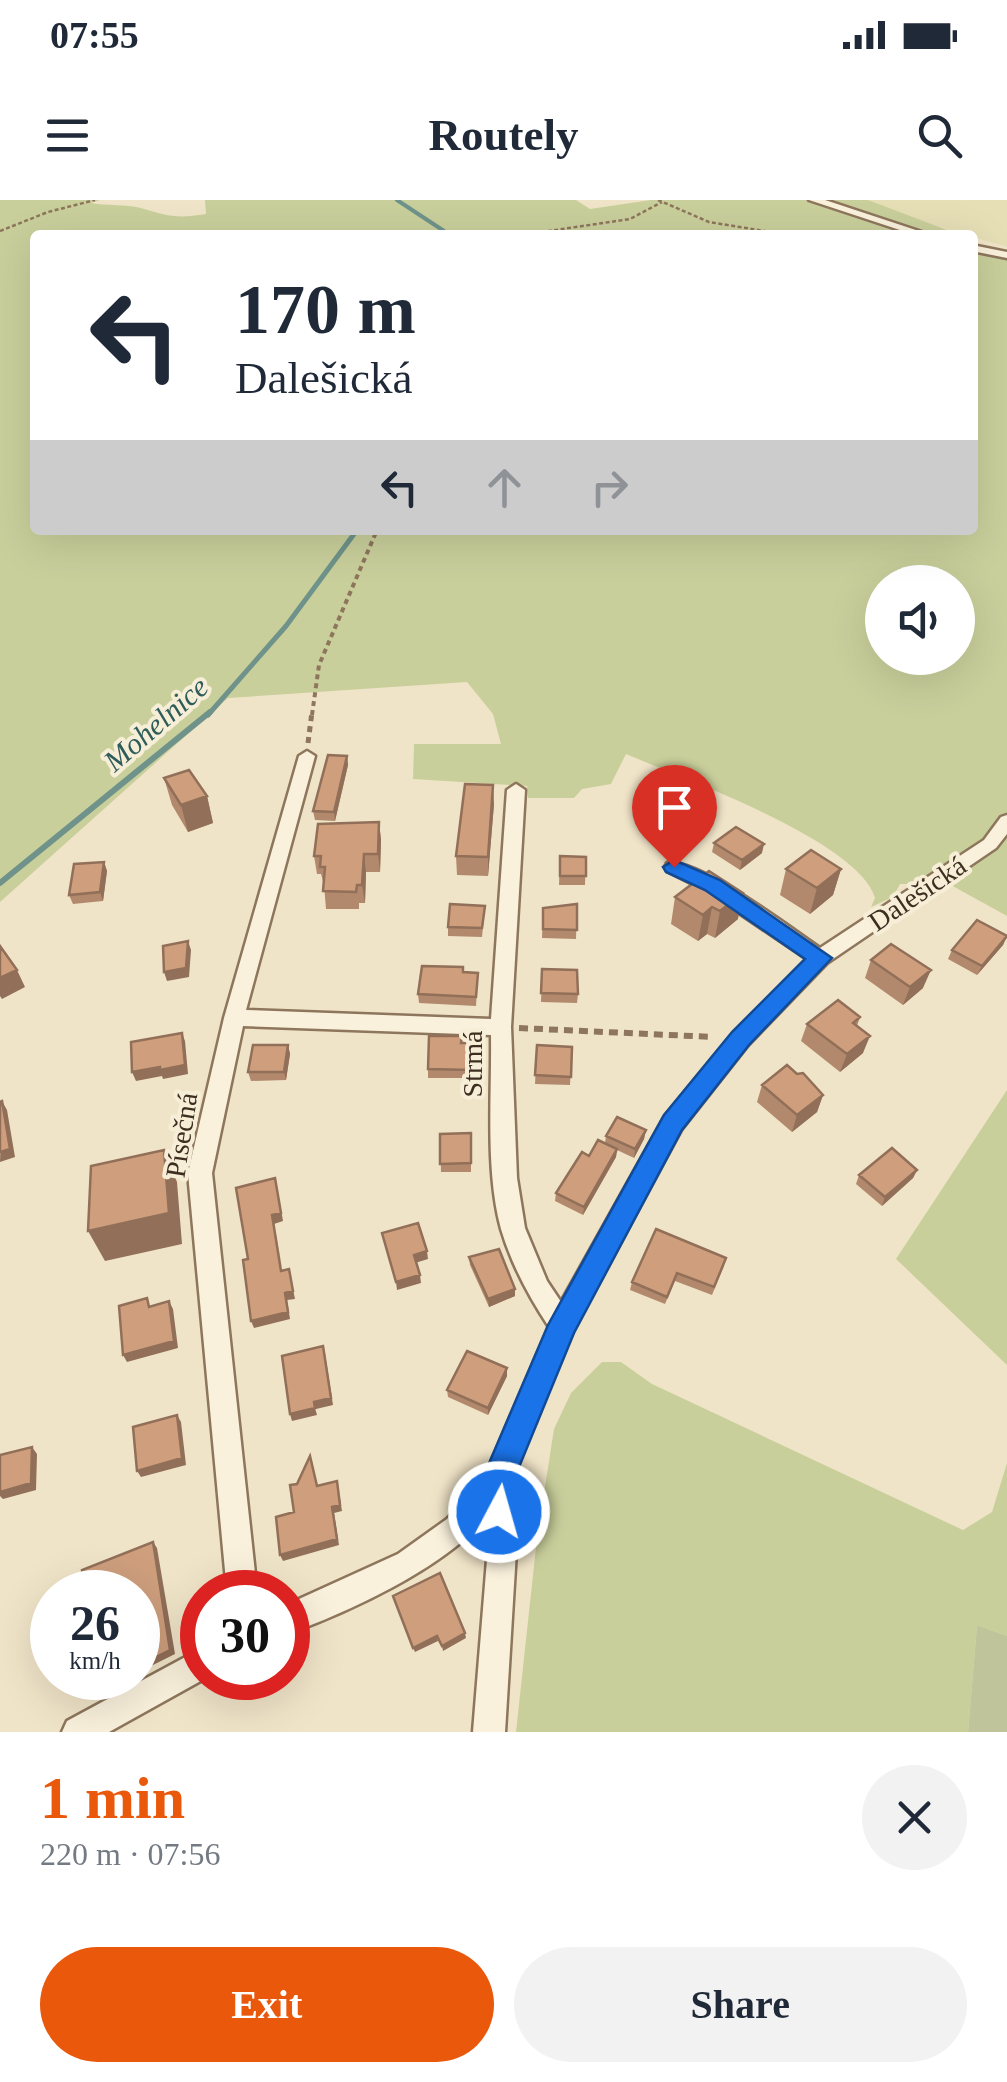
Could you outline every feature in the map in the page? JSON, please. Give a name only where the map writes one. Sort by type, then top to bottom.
[{"type":"street","points":[[814,200],[910,230]]},
{"type":"street","points":[[978,249],[1007,256]]},
{"type":"street","name":"Písečná","points":[[240,1570],[200,1173],[234,1018],[307,756]]},
{"type":"street","name":"Strmá","points":[[516,790],[502,1028],[505,1178],[513,1228],[538,1288],[562,1325]]},
{"type":"street","name":"Dalešická","points":[[310,1610],[408,1564],[457,1530],[494,1489],[562,1325],[673,1123],[741,1039],[820,958],[990,844],[1007,820]]},
{"type":"street","points":[[674,867],[712,885],[820,958]]},
{"type":"street","points":[[234,1018],[502,1028]]},
{"type":"street","points":[[489,1732],[504,1535],[494,1489]]},
{"type":"street","points":[[78,1732],[180,1675]]},
{"type":"path","points":[[0,231],[48,212],[95,200]]},
{"type":"path","points":[[542,230],[562,225],[603,226],[638,217],[660,201],[709,222],[758,230]]},
{"type":"path","points":[[307,756],[319,665],[375,535]]},
{"type":"path","points":[[502,1028],[741,1039]]},
{"type":"shaded area","points":[[868,200],[1007,200],[1007,247],[978,238],[978,230],[950,230]]},
{"type":"green space","points":[[0,200],[100,200],[91,203],[179,216],[206,214],[205,200],[576,200],[590,209],[651,200],[805,200],[898,230],[30,230],[30,535],[978,535],[978,253],[1007,259],[1007,916],[949,884],[900,884],[893,897],[871,907],[875,898],[862,876],[804,834],[725,795],[626,754],[611,784],[582,789],[574,798],[528,798],[527,786],[413,779],[414,744],[501,744],[493,714],[467,682],[228,698],[0,902]]},
{"type":"green space","points":[[824,200],[868,200],[947,230],[916,230]]},
{"type":"green space","points":[[1007,1090],[1007,1365],[896,1259]]},
{"type":"green space","points":[[602,1362],[621,1362],[652,1384],[963,1530],[992,1512],[1007,1463],[1007,1636],[977,1625],[968,1732],[516,1732],[537,1538],[554,1429],[571,1393]]},
{"type":"green space","points":[[977,1625],[1007,1636],[1007,1732],[968,1732]]},
{"type":"building","points":[[328,755],[347,756],[334,812],[313,811]]},
{"type":"building","points":[[189,770],[207,796],[181,805],[164,778]]},
{"type":"building","points":[[465,784],[493,785],[488,857],[456,856]]},
{"type":"building","points":[[663,794],[706,809],[691,830],[648,814]]},
{"type":"building","points":[[379,822],[378,854],[364,854],[362,885],[357,885],[356,892],[323,891],[325,867],[320,867],[321,856],[314,856],[318,824]]},
{"type":"building","points":[[736,827],[764,844],[742,860],[714,843]]},
{"type":"building","points":[[811,850],[841,869],[817,888],[786,869]]},
{"type":"building","points":[[560,856],[586,857],[586,876],[560,876]]},
{"type":"building","points":[[104,862],[100,892],[69,895],[74,864]]},
{"type":"building","points":[[709,871],[743,893],[720,911],[712,907],[703,915],[675,897]]},
{"type":"building","points":[[450,904],[485,906],[482,928],[448,927]]},
{"type":"building","points":[[577,904],[577,930],[543,929],[543,908]]},
{"type":"building","points":[[977,920],[1007,936],[982,966],[952,950]]},
{"type":"building","points":[[188,941],[186,968],[164,972],[163,946]]},
{"type":"building","points":[[891,944],[931,970],[910,987],[871,960]]},
{"type":"building","points":[[0,946],[17,970],[0,978]]},
{"type":"building","points":[[422,966],[463,967],[463,972],[478,973],[476,997],[418,994]]},
{"type":"building","points":[[542,969],[577,970],[578,994],[541,993]]},
{"type":"building","points":[[838,1000],[860,1017],[853,1023],[870,1036],[847,1054],[807,1024]]},
{"type":"building","points":[[182,1033],[185,1065],[132,1072],[131,1042]]},
{"type":"building","points":[[429,1036],[462,1036],[461,1043],[473,1043],[472,1070],[428,1069]]},
{"type":"building","points":[[253,1045],[288,1045],[284,1072],[248,1072]]},
{"type":"building","points":[[537,1045],[572,1047],[571,1077],[535,1075]]},
{"type":"building","points":[[787,1065],[797,1074],[803,1073],[823,1095],[797,1115],[762,1085]]},
{"type":"building","points":[[0,1102],[10,1149],[0,1152]]},
{"type":"building","points":[[617,1117],[646,1130],[635,1149],[606,1136]]},
{"type":"building","points":[[471,1133],[471,1163],[440,1164],[440,1134]]},
{"type":"building","points":[[598,1140],[617,1149],[584,1207],[556,1193],[582,1152],[589,1156]]},
{"type":"building","points":[[892,1148],[917,1170],[885,1197],[859,1175]]},
{"type":"building","points":[[164,1150],[169,1213],[88,1231],[91,1166]]},
{"type":"building","points":[[275,1178],[281,1213],[272,1215],[281,1271],[289,1269],[293,1291],[285,1293],[288,1312],[251,1321],[243,1260],[248,1259],[236,1188]]},
{"type":"building","points":[[418,1223],[427,1251],[414,1255],[420,1275],[396,1282],[382,1233]]},
{"type":"building","points":[[656,1229],[726,1258],[714,1287],[677,1273],[667,1297],[632,1282]]},
{"type":"building","points":[[499,1249],[515,1289],[488,1299],[469,1257]]},
{"type":"building","points":[[147,1298],[149,1307],[169,1301],[174,1341],[123,1355],[119,1306]]},
{"type":"building","points":[[323,1346],[331,1398],[314,1402],[315,1408],[290,1414],[282,1356]]},
{"type":"building","points":[[467,1351],[507,1368],[488,1408],[447,1390]]},
{"type":"building","points":[[177,1415],[182,1458],[137,1471],[133,1427]]},
{"type":"building","points":[[32,1447],[31,1483],[0,1492],[0,1455]]},
{"type":"building","points":[[310,1456],[317,1486],[337,1481],[340,1505],[332,1507],[337,1539],[280,1555],[276,1517],[294,1512],[290,1485],[297,1484]]},
{"type":"building","points":[[153,1542],[157,1570],[82,1570]]},
{"type":"building","points":[[440,1573],[465,1633],[442,1646],[437,1636],[413,1648],[393,1596]]},
{"type":"building","points":[[160,1586],[170,1650],[160,1655]]},
{"type":"waterway","name":"Mohelnice","points":[[397,200],[442,230]]},
{"type":"waterway","name":"Mohelnice","points":[[208,715],[286,626],[353,535]]},
{"type":"waterway","name":"Mohelnice","points":[[0,883],[210,712]]},
{"type":"route","points":[[499,1512],[494,1489],[562,1325],[673,1123],[741,1039],[820,958],[712,885],[674,867]]}]
